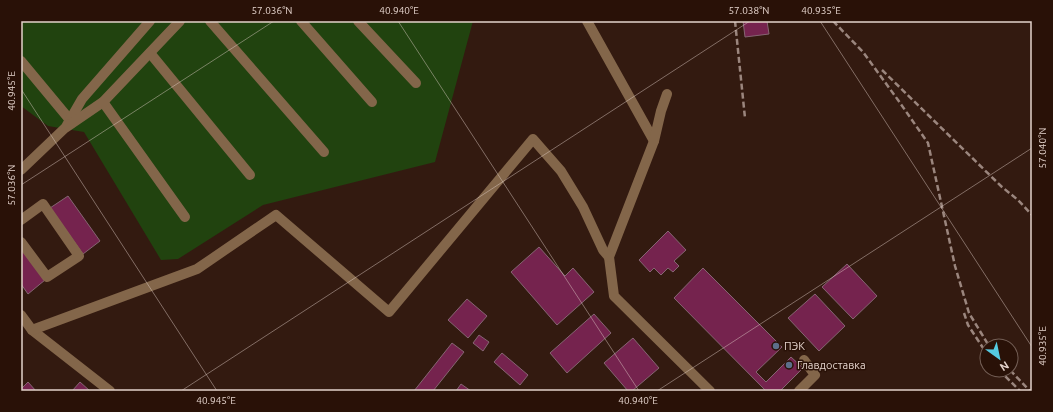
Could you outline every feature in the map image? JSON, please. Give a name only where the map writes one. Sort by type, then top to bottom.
[{"type":"street","points":[[67,124],[82,99],[150,21]]},
{"type":"street","points":[[21,170],[67,124],[103,102],[180,21]]},
{"type":"street","points":[[210,21],[324,152]]},
{"type":"street","points":[[301,21],[372,102]]},
{"type":"street","points":[[358,21],[416,83]]},
{"type":"street","points":[[587,21],[654,141]]},
{"type":"street","points":[[150,53],[250,175]]},
{"type":"street","points":[[21,62],[67,124]]},
{"type":"street","points":[[667,94],[661,111],[654,141],[609,257],[614,296],[710,391]]},
{"type":"street","points":[[103,102],[185,217]]},
{"type":"street","points":[[32,330],[198,269],[276,215],[389,312],[533,140],[562,171],[583,208],[603,250],[609,257]]},
{"type":"street","points":[[21,220],[43,204],[79,256],[47,277],[21,242]]},
{"type":"street","points":[[21,315],[32,330],[110,391]]},
{"type":"street","points":[[799,391],[815,375],[804,360]]},
{"type":"green space","points":[[21,21],[473,21],[435,162],[263,205],[178,259],[161,260],[84,132],[48,126],[21,106]]},
{"type":"building","points":[[743,21],[767,21],[769,34],[745,37]]},
{"type":"building","points":[[68,196],[100,241],[83,254],[50,208]]},
{"type":"building","points":[[668,231],[686,250],[674,261],[679,266],[673,272],[668,268],[661,275],[654,268],[650,272],[639,260]]},
{"type":"building","points":[[539,247],[565,276],[573,268],[594,292],[557,325],[511,272]]},
{"type":"building","points":[[21,249],[45,280],[28,294],[21,284]]},
{"type":"building","points":[[847,264],[877,296],[853,319],[822,287]]},
{"type":"building","points":[[703,268],[782,347],[756,372],[766,382],[791,357],[803,368],[780,391],[766,391],[674,298]]},
{"type":"building","points":[[815,294],[845,326],[819,351],[788,318]]},
{"type":"building","points":[[467,299],[487,316],[468,338],[448,320]]},
{"type":"building","points":[[594,314],[611,333],[567,373],[550,353]]},
{"type":"building","points":[[479,335],[489,342],[483,351],[473,343]]},
{"type":"building","points":[[633,338],[659,368],[632,391],[628,391],[604,363]]},
{"type":"building","points":[[452,343],[464,352],[433,391],[414,391]]},
{"type":"building","points":[[502,353],[528,375],[520,385],[494,362]]},
{"type":"building","points":[[28,382],[36,391],[21,391],[21,389]]},
{"type":"building","points":[[80,382],[90,391],[72,391]]},
{"type":"building","points":[[461,384],[471,391],[456,391]]},
{"type":"railway","points":[[735,21],[745,118]]},
{"type":"railway","points":[[833,21],[863,52],[928,143],[955,266],[969,313],[984,338]]},
{"type":"railway","points":[[882,70],[1032,215]]},
{"type":"railway","points":[[964,313],[968,325],[979,342]]},
{"type":"railway","points":[[1007,378],[1020,391]]},
{"type":"railway","points":[[1018,378],[1030,391]]},
{"type":"place","name":"ПЭК","points":[[776,346]]},
{"type":"place","name":"Главдоставка","points":[[789,365]]}]
